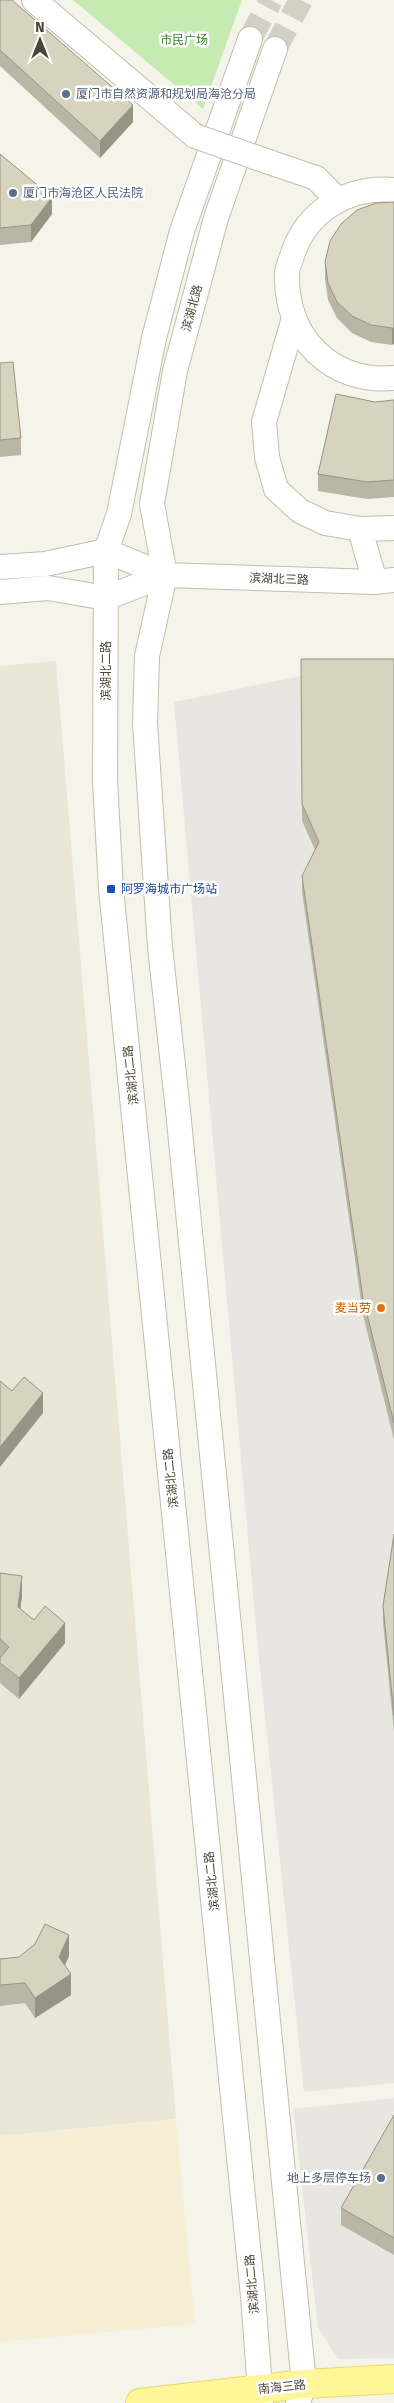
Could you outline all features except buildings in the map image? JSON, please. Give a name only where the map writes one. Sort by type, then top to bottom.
[{"type":"main road","name":"南海三路","points":[[140,2403],[301,2394],[394,2379]]},
{"type":"street","points":[[34,0],[194,136],[316,178],[338,200]]},
{"type":"street","points":[[106,551],[118,514],[154,338],[182,232],[250,38]]},
{"type":"street","name":"滨湖北路","points":[[165,575],[152,504],[175,371],[216,218],[275,49]]},
{"type":"street","points":[[394,190],[375,188],[343,196],[316,215],[296,242],[287,273],[289,306],[300,334],[320,357],[347,373],[376,380],[394,378]]},
{"type":"street","points":[[294,318],[264,422],[267,457],[276,489],[300,511],[325,523],[360,530],[394,528]]},
{"type":"street","points":[[360,530],[385,581]]},
{"type":"street","points":[[0,567],[45,564],[106,551],[165,575]]},
{"type":"street","name":"滨湖北二路","points":[[106,551],[105,781],[111,889],[261,2396]]},
{"type":"street","points":[[0,592],[48,588],[106,598],[165,575]]},
{"type":"street","points":[[165,575],[147,656],[145,723],[160,947],[181,1141],[301,2394]]},
{"type":"street","name":"滨湖北三路","points":[[165,575],[385,581]]},
{"type":"shaded area","points":[[56,661],[176,2119],[0,2136],[0,666]]},
{"type":"shaded area","points":[[301,676],[302,821],[319,859],[363,1315],[394,1440],[394,2083],[304,2092],[257,1639],[174,702]]},
{"type":"shaded area","points":[[394,2098],[394,2358],[338,2359],[318,2327],[293,2109]]},
{"type":"shaded area","points":[[176,2119],[195,2324],[0,2342],[0,2136]]},
{"type":"green space","name":"市民广场","points":[[73,0],[242,0],[203,109]]},
{"type":"tunnel","points":[[250,39],[271,0]]},
{"type":"tunnel","points":[[275,49],[301,0]]},
{"type":"place","name":"厦门市自然资源和规划局海沧分局","points":[[66,94]]},
{"type":"place","name":"厦门市海沧区人民法院","points":[[13,193]]},
{"type":"place","name":"阿罗海城市广场站","points":[[111,889]]},
{"type":"place","name":"麦当劳","points":[[381,1308]]},
{"type":"place","name":"地上多层停车场","points":[[381,2178]]}]
